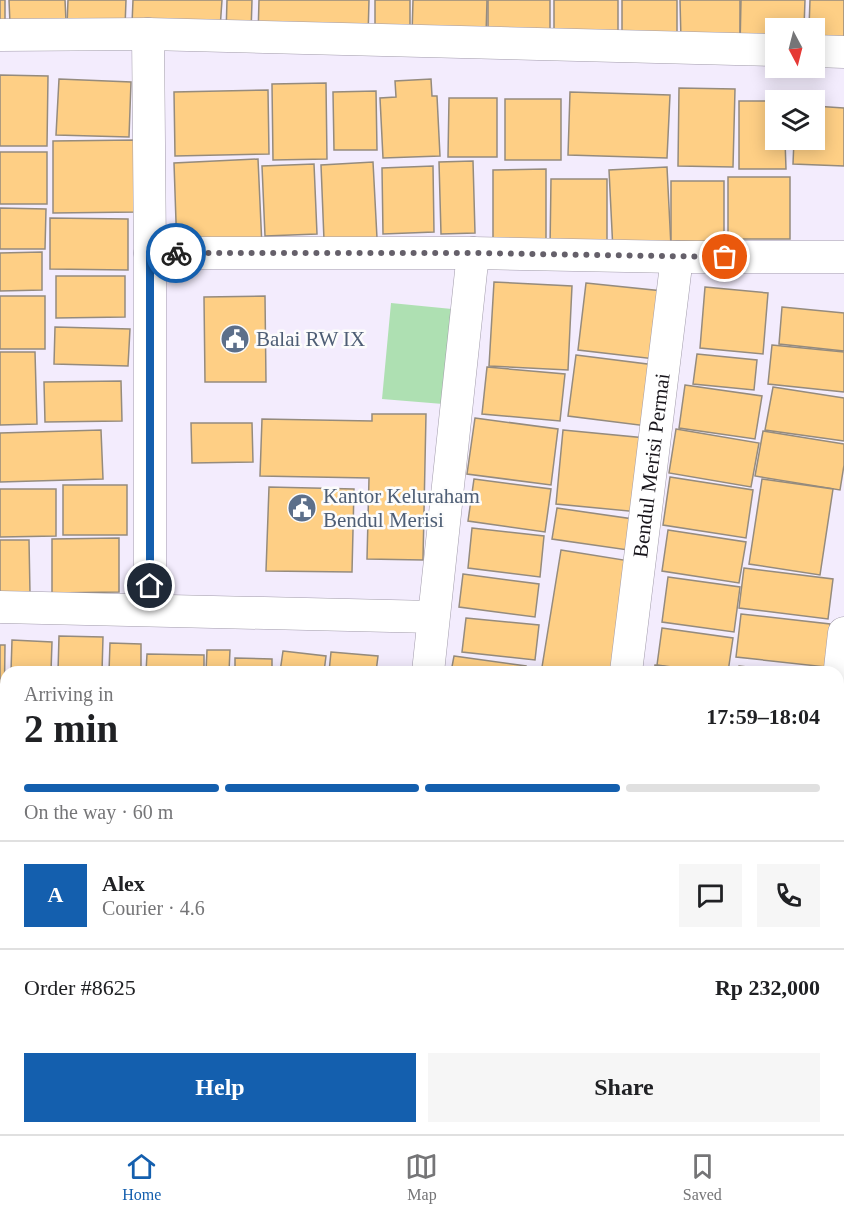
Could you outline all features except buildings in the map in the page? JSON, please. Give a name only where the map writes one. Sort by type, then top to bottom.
[{"type":"street","points":[[0,35],[148,34],[765,50]]},
{"type":"street","points":[[148,34],[150,610]]},
{"type":"street","points":[[825,51],[844,52]]},
{"type":"street","points":[[150,253],[472,253],[844,257]]},
{"type":"street","points":[[429,666],[472,253]]},
{"type":"street","name":"Bendul Merisi Permai","points":[[627,666],[677,257]]},
{"type":"street","points":[[0,607],[433,617]]},
{"type":"street","points":[[840,666],[844,633]]},
{"type":"green space","points":[[391,303],[452,309],[443,404],[382,399]]},
{"type":"way so far","points":[[176,253],[472,253],[725,257]]},
{"type":"place","name":"Balai RW IX","points":[[235,339]]},
{"type":"place","name":"Kantor Keluraham Bendul Merisi","points":[[302,508]]},
{"type":"route","points":[[150,586],[150,253],[176,253]]}]
